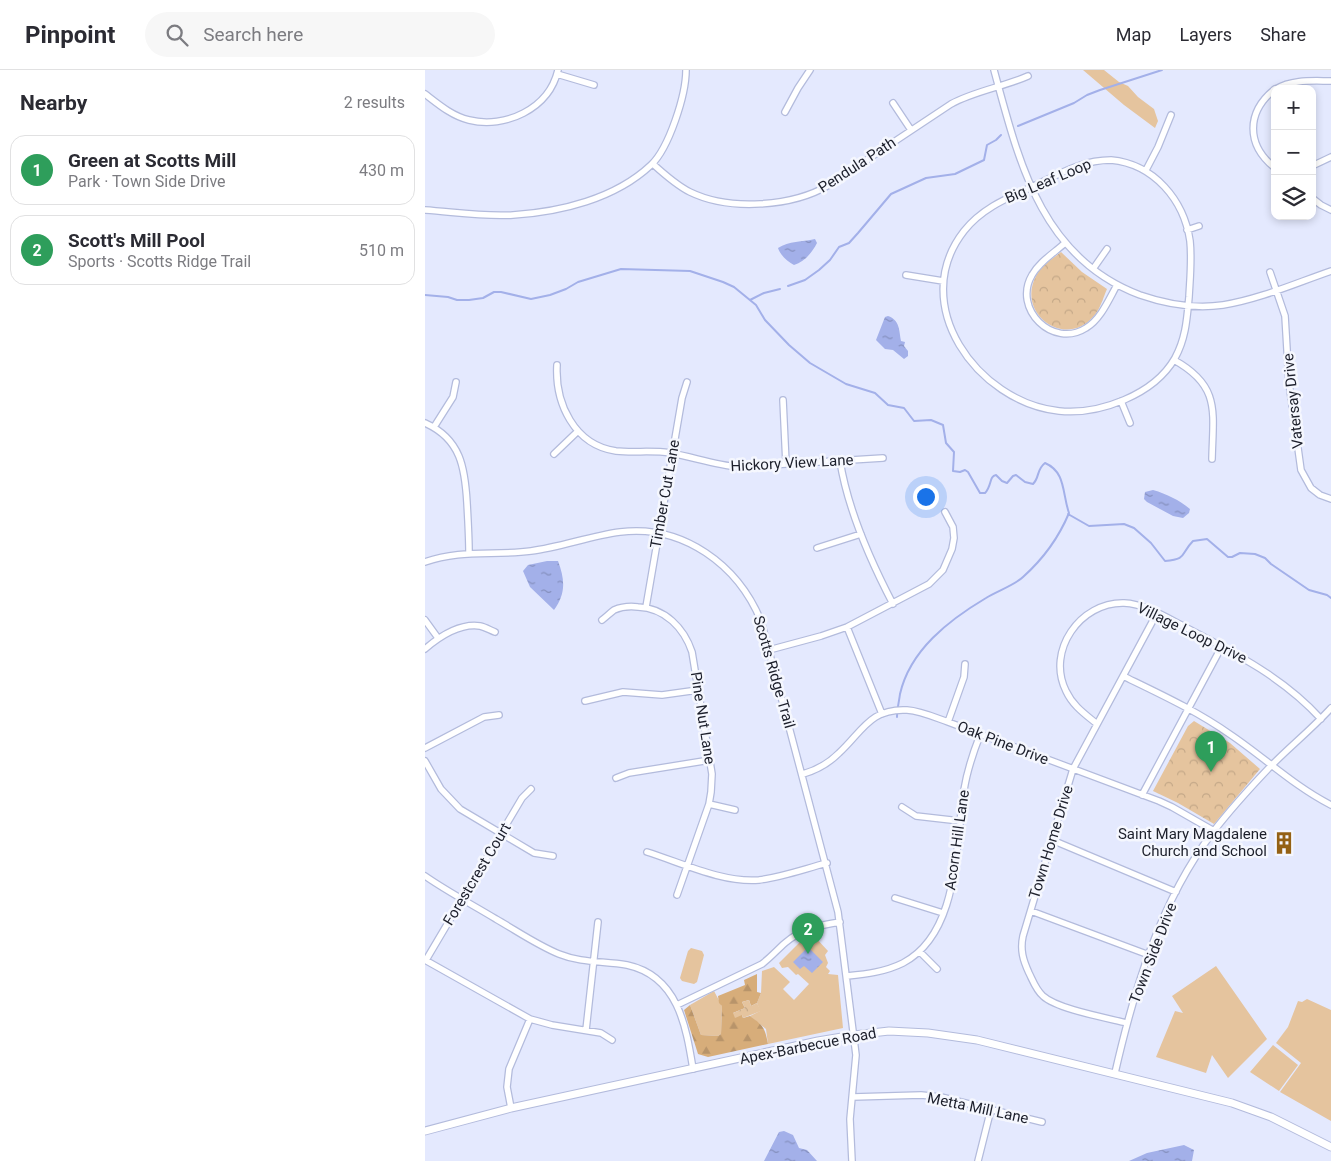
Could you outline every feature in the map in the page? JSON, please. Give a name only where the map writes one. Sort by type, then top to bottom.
[{"type":"street","points":[[425,210],[498,215],[543,212],[586,201],[621,187],[639,176],[653,164],[667,139],[684,92],[686,70]]},
{"type":"street","points":[[785,112],[810,70]]},
{"type":"street","points":[[994,70],[1019,157],[1049,220],[1065,243],[1093,269],[1117,285],[1155,300],[1211,306],[1236,302],[1331,271]]},
{"type":"street","points":[[425,94],[452,113],[468,120],[485,123],[503,121],[518,116],[534,106],[546,94],[557,72],[593,86]]},
{"type":"street","name":"Pendula Path","points":[[653,164],[684,188],[703,197],[737,203],[782,202],[804,197],[822,189],[957,100],[1027,76]]},
{"type":"street","points":[[1284,85],[1300,82],[1331,82]]},
{"type":"street","points":[[1271,93],[1257,108],[1253,124],[1253,134],[1259,152],[1271,165]]},
{"type":"street","points":[[893,103],[911,130]]},
{"type":"street","points":[[1146,170],[1171,115]]},
{"type":"street","points":[[1316,164],[1331,157]]},
{"type":"street","name":"Big Leaf Loop","points":[[1091,161],[1130,163],[1146,170],[1166,187],[1171,194],[1187,230],[1191,256],[1185,334],[1174,360],[1152,384],[1121,401],[1092,410],[1061,411],[1046,409],[1027,404],[1004,392],[979,370],[956,339],[945,313],[943,281],[952,252],[963,232],[971,222],[991,206],[1091,161]]},
{"type":"street","points":[[1316,201],[1331,210]]},
{"type":"street","points":[[1187,230],[1199,226]]},
{"type":"street","points":[[1065,243],[1040,264],[1029,280],[1027,303],[1039,323],[1047,329],[1062,334],[1075,333],[1087,328],[1097,319],[1117,285]]},
{"type":"street","points":[[1093,269],[1107,249]]},
{"type":"street","name":"Vatersay Drive","points":[[1270,272],[1285,321],[1289,383],[1301,470],[1311,488],[1321,496],[1331,500]]},
{"type":"street","points":[[906,275],[943,281]]},
{"type":"street","points":[[1174,360],[1195,373],[1210,396],[1213,413],[1212,459]]},
{"type":"street","points":[[554,454],[577,432],[566,414],[559,392],[556,381],[557,365]]},
{"type":"street","points":[[434,427],[453,397],[456,382]]},
{"type":"street","name":"Timber Cut Lane","points":[[646,607],[682,398],[687,382]]},
{"type":"street","points":[[783,400],[786,464]]},
{"type":"street","points":[[1121,401],[1130,423]]},
{"type":"street","points":[[425,423],[434,427],[451,442],[464,469],[469,554]]},
{"type":"street","name":"Hickory View Lane","points":[[577,432],[593,443],[615,450],[673,454],[723,466],[738,467],[883,458]]},
{"type":"street","points":[[841,461],[846,487],[871,562],[893,604]]},
{"type":"street","points":[[769,650],[847,627],[929,584],[943,570],[949,559],[954,538],[953,527],[945,512]]},
{"type":"street","name":"Scotts Ridge Trail","points":[[425,562],[442,557],[469,554],[543,550],[623,532],[658,533],[678,538],[702,549],[722,563],[746,591],[757,610],[769,650],[827,863],[840,922],[856,1059],[850,1119],[852,1161]]},
{"type":"street","points":[[817,548],[861,534]]},
{"type":"street","name":"Village Loop Drive","points":[[1097,724],[1071,701],[1063,685],[1061,663],[1063,648],[1068,634],[1078,621],[1089,612],[1107,605],[1132,604],[1157,613],[1222,646],[1259,668],[1277,680],[1321,719]]},
{"type":"street","name":"Pine Nut Lane","points":[[602,620],[615,610],[623,607],[646,607],[671,619],[685,634],[692,652],[712,783],[709,804],[677,895]]},
{"type":"street","name":"Town Home Drive","points":[[1127,1023],[1060,1006],[1049,1001],[1040,993],[1021,952],[1023,936],[1073,770],[1157,613]]},
{"type":"street","points":[[425,620],[438,638]]},
{"type":"street","points":[[425,649],[438,638],[469,626],[482,626],[495,632]]},
{"type":"street","points":[[847,627],[882,714]]},
{"type":"street","points":[[1142,795],[1222,646]]},
{"type":"street","points":[[947,722],[964,677],[965,664]]},
{"type":"street","points":[[1123,676],[1189,708],[1232,735],[1303,789],[1331,805]]},
{"type":"street","points":[[585,701],[623,692],[662,695],[698,690]]},
{"type":"street","name":"Town Side Drive","points":[[1115,1073],[1127,1023],[1149,955],[1161,923],[1176,892],[1214,831],[1271,766],[1331,708]]},
{"type":"street","name":"Oak Pine Drive","points":[[803,774],[829,762],[841,752],[864,725],[882,714],[907,710],[919,712],[947,722],[1142,795],[1172,807],[1214,831]]},
{"type":"street","points":[[425,748],[484,717],[499,715]]},
{"type":"street","name":"Acorn Hill Lane","points":[[847,976],[885,970],[903,963],[920,952],[933,936],[943,913],[953,878],[966,776],[980,735]]},
{"type":"street","points":[[616,778],[629,773],[710,760]]},
{"type":"street","points":[[425,761],[441,789],[453,803],[467,814],[534,853],[553,856]]},
{"type":"street","name":"Forestcrest Court","points":[[425,960],[522,798],[531,790]]},
{"type":"street","points":[[709,804],[735,810]]},
{"type":"street","points":[[902,807],[916,816],[960,821]]},
{"type":"street","points":[[1051,840],[1176,892]]},
{"type":"street","points":[[647,852],[724,877],[747,880],[778,876],[827,863]]},
{"type":"street","points":[[425,876],[545,947],[568,958],[626,965],[648,974],[666,988],[677,1004],[682,1016],[693,1069]]},
{"type":"street","points":[[895,898],[943,913]]},
{"type":"street","points":[[1031,911],[1149,955]]},
{"type":"street","points":[[586,1030],[598,922]]},
{"type":"street","points":[[677,1004],[762,964],[799,933],[815,926],[840,922]]},
{"type":"street","points":[[920,952],[937,969]]},
{"type":"street","points":[[425,960],[530,1019],[552,1025],[601,1033],[613,1040]]},
{"type":"street","points":[[511,1108],[507,1087],[509,1069],[530,1019]]},
{"type":"street","name":"Apex-Barbecue Road","points":[[425,1131],[511,1108],[854,1034],[909,1031],[955,1036],[1020,1050],[1218,1098],[1271,1117],[1331,1147]]},
{"type":"street","name":"Metta Mill Lane","points":[[853,1097],[932,1096],[1042,1122]]},
{"type":"street","points":[[978,1161],[991,1109]]},
{"type":"green space","points":[[1083,70],[1104,70],[1119,82],[1128,86],[1138,97],[1154,109],[1158,121],[1155,128],[1124,105]]},
{"type":"green space","points":[[1061,252],[1082,272],[1107,289],[1093,317],[1082,326],[1069,329],[1057,328],[1047,323],[1038,314],[1033,303],[1032,290],[1038,272]]},
{"type":"green space","points":[[1194,721],[1230,743],[1260,769],[1214,824],[1153,791],[1188,726]]},
{"type":"green space","points":[[815,937],[828,951],[825,955],[828,963],[826,967],[830,971],[828,974],[838,975],[843,1028],[768,1044],[766,1029],[750,1016],[760,1011],[757,1003],[761,993],[762,971],[774,967],[790,982],[783,989],[794,1000],[809,984],[788,967],[782,968],[779,963],[800,942]]},
{"type":"green space","points":[[691,948],[702,951],[704,955],[697,982],[694,984],[682,981],[680,978],[688,951]]},
{"type":"green space","points":[[1216,966],[1267,1039],[1228,1078],[1212,1055],[1206,1073],[1156,1057],[1175,1011],[1183,1013],[1172,996]]},
{"type":"green space","points":[[757,974],[757,992],[761,993],[757,1003],[751,1006],[749,1000],[742,1002],[745,1008],[733,1013],[742,1015],[743,1018],[750,1016],[758,1022],[763,1027],[768,1044],[708,1057],[698,1054],[684,1010],[690,1005],[701,1035],[718,1036],[721,1034],[722,1006],[719,1003],[718,996],[745,985],[744,980]]},
{"type":"green space","points":[[714,991],[722,1006],[721,1034],[718,1036],[701,1035],[690,1005]]},
{"type":"green space","points":[[1307,999],[1331,1010],[1331,1121],[1280,1092],[1301,1063],[1276,1043],[1288,1027],[1298,1001],[1302,1002]]},
{"type":"green space","points":[[749,1000],[751,1006],[757,1003],[761,1011],[743,1018],[742,1015],[735,1018],[733,1013],[745,1008],[742,1002]]},
{"type":"green space","points":[[1273,1045],[1298,1065],[1279,1091],[1250,1072]]},
{"type":"water","points":[[815,239],[817,243],[810,254],[794,265],[784,258],[778,248],[791,243]]},
{"type":"water","points":[[888,316],[897,323],[901,341],[905,342],[904,346],[908,351],[908,356],[904,359],[893,350],[885,349],[876,340],[885,317]]},
{"type":"water","points":[[1153,490],[1168,495],[1182,503],[1190,509],[1189,513],[1183,518],[1173,516],[1147,502],[1144,499],[1145,492]]},
{"type":"water","points":[[558,561],[563,580],[561,598],[554,610],[530,587],[523,571],[528,565]]},
{"type":"water","points":[[808,947],[823,962],[812,973],[804,966],[800,969],[793,962]]},
{"type":"water","points":[[784,1131],[793,1135],[799,1148],[807,1150],[817,1161],[764,1161],[779,1132]]},
{"type":"water","points":[[1184,1145],[1194,1150],[1192,1161],[1129,1161],[1147,1153]]},
{"type":"waterway","points":[[1018,126],[1074,103],[1087,95],[1162,70]]},
{"type":"waterway","points":[[788,286],[805,280],[819,270],[830,260],[839,247],[849,243],[891,194],[926,178],[955,174],[984,160],[987,145],[1001,135]]},
{"type":"waterway","points":[[425,295],[469,300],[483,298],[494,292],[501,292],[531,299],[550,295],[578,282],[621,269],[690,271],[734,287],[756,305],[765,320],[810,363],[846,384],[875,393],[888,405],[904,408],[914,421],[931,420],[943,425],[946,443],[954,452],[953,471],[960,472],[965,470],[968,472],[980,493],[985,493],[991,479],[996,475],[1007,483],[1016,475],[1025,482],[1033,484],[1037,479],[1040,468],[1045,463],[1052,467],[1060,478],[1069,513],[1055,539],[1037,563],[1020,580],[986,598],[958,616],[945,626],[922,650],[905,678],[900,694],[897,717]]},
{"type":"waterway","points":[[750,300],[764,293],[780,289]]},
{"type":"waterway","points":[[1068,514],[1089,526],[1124,524],[1134,528],[1151,543],[1165,561],[1181,557],[1193,541],[1207,539],[1228,557],[1240,553],[1255,554],[1265,558],[1309,590],[1331,598]]},
{"type":"place","name":"Green at Scotts Mill","points":[[1211,772]]},
{"type":"place","name":"Saint Mary Magdalene Church and School","points":[[1284,843]]},
{"type":"place","name":"Scott's Mill Pool","points":[[808,954]]}]
